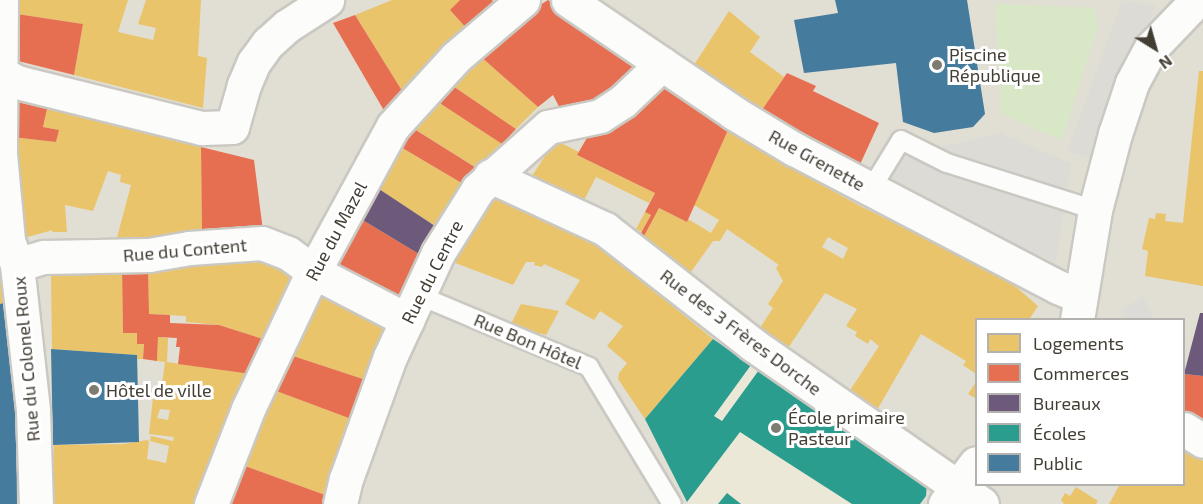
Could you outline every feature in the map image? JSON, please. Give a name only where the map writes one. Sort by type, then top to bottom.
[{"type":"street","name":"Rue du Colonel Roux","points":[[1,0],[0,154],[8,241],[17,265],[33,411],[36,504]]},
{"type":"street","name":"Rue du Mazel","points":[[211,504],[248,409],[314,272],[393,126],[456,57],[523,0]]},
{"type":"street","name":"Rue Grenette","points":[[568,0],[754,125],[1058,287],[1080,313]]},
{"type":"street","points":[[1182,0],[1197,0]]},
{"type":"street","points":[[1080,313],[1095,210],[1115,134],[1132,83],[1151,48],[1197,0]]},
{"type":"street","points":[[1,74],[17,81],[202,128],[232,127],[244,85],[254,62],[274,38],[325,1]]},
{"type":"street","name":"Rue du Centre","points":[[340,504],[346,479],[386,368],[412,308],[438,253],[478,189],[548,127],[600,116],[623,101],[662,64]]},
{"type":"street","name":"Rue des 3 Frères Dorche","points":[[490,176],[605,229],[752,344],[961,487]]},
{"type":"street","name":"Rue du Content","points":[[17,265],[44,257],[149,255],[189,248],[262,243],[288,253],[314,272],[412,308]]},
{"type":"street","points":[[1185,430],[1203,441]]},
{"type":"lane","points":[[871,189],[901,140],[947,163],[1095,210]]},
{"type":"lane","name":"Rue Bon Hôtel","points":[[412,308],[589,367],[672,504]]},
{"type":"shaded area","points":[[0,0],[1203,0],[1203,504],[0,504]]},
{"type":"shaded area","points":[[1122,1],[1156,6],[1090,158],[1067,152]]},
{"type":"shaded area","points":[[896,130],[941,147],[1000,133],[1071,163],[1056,263],[867,177]]},
{"type":"shaded area","points":[[1143,297],[1154,318],[1125,318],[1121,310]]},
{"type":"shaded area","name":"École primaire Pasteur","points":[[751,365],[927,483],[926,496],[920,504],[688,504],[672,472]]},
{"type":"green space","points":[[995,4],[1094,8],[1098,26],[1062,140],[1001,114]]},
{"type":"building: Logements","points":[[12,0],[128,0],[118,32],[153,40],[156,28],[138,24],[146,0],[201,0],[198,56],[207,58],[203,108],[74,75],[83,24],[17,14]]},
{"type":"building: Logements","points":[[392,0],[460,0],[450,10],[469,31],[404,94],[355,15]]},
{"type":"building: Logements","points":[[729,11],[760,37],[750,52],[784,77],[760,113],[694,65]]},
{"type":"building: Logements","points":[[480,56],[538,107],[516,129],[450,84]]},
{"type":"building: Logements","points":[[1199,71],[1203,71],[1203,286],[1145,276],[1148,251],[1142,249],[1149,218],[1155,219],[1156,213],[1166,214],[1165,221],[1183,223]]},
{"type":"building: Logements","points":[[435,100],[502,144],[483,172],[413,128]]},
{"type":"building: Logements","points":[[47,109],[201,147],[202,234],[115,245],[131,185],[120,182],[121,175],[108,171],[93,211],[65,205],[67,232],[52,232],[53,230],[20,239],[12,137],[56,142],[59,130],[43,127]]},
{"type":"building: Logements","points":[[728,130],[767,155],[862,207],[958,253],[1016,287],[1038,306],[1030,318],[975,318],[975,373],[963,365],[966,361],[921,334],[877,410],[849,392],[879,346],[870,339],[868,344],[855,336],[857,332],[846,326],[857,309],[825,293],[784,354],[756,334],[773,308],[768,304],[783,281],[776,268],[779,265],[727,229],[720,241],[713,241],[686,279],[643,238],[659,208],[687,222],[688,219],[711,233],[719,220],[694,205]],"holes":[[[828,237],[848,248],[843,259],[822,247]]]},
{"type":"building: Logements","points":[[553,139],[579,152],[577,155],[655,193],[649,203],[596,177],[579,210],[528,182],[553,144]]},
{"type":"building: Logements","points":[[399,146],[465,185],[438,228],[373,185]]},
{"type":"building: Logements","points":[[484,196],[522,204],[558,221],[601,248],[713,339],[645,419],[618,379],[619,373],[627,363],[607,346],[623,326],[600,311],[594,320],[565,304],[580,280],[544,264],[542,267],[534,265],[535,262],[526,262],[513,285],[445,259]]},
{"type":"building: Logements","points":[[645,212],[651,215],[642,232],[636,229]]},
{"type":"building: Logements","points":[[256,255],[303,272],[269,341],[219,325],[186,322],[186,316],[149,314],[148,266]]},
{"type":"building: Logements","points":[[0,263],[8,302],[0,304]]},
{"type":"building: Logements","points":[[122,268],[123,333],[137,333],[137,344],[144,344],[143,359],[137,359],[137,355],[52,349],[51,272]]},
{"type":"building: Logements","points":[[319,285],[394,325],[369,381],[287,354]]},
{"type":"building: Logements","points":[[521,304],[559,311],[546,335],[510,326]]},
{"type":"building: Logements","points":[[158,337],[168,338],[167,362],[251,374],[200,504],[54,504],[54,445],[123,444],[147,440],[149,441],[147,459],[166,463],[169,446],[150,441],[151,436],[173,441],[174,437],[149,434],[153,398],[160,399],[165,362],[157,361]],"holes":[[[160,409],[170,410],[168,420],[157,418]]]},
{"type":"building: Logements","points":[[975,384],[975,398],[968,394]]},
{"type":"building: Logements","points":[[271,389],[354,420],[328,496],[237,463]]},
{"type":"building: Logements","points":[[1185,449],[1203,461],[1203,504],[1109,504],[1119,486],[1185,486]]},
{"type":"building: Logements","points":[[1076,487],[1098,501],[1096,504],[1064,504],[1061,500],[1065,493],[1070,496]]},
{"type":"building: Commerces","points":[[460,0],[492,0],[497,6],[469,31],[450,10]]},
{"type":"building: Commerces","points":[[548,0],[642,70],[599,109],[563,114],[553,95],[538,107],[480,56],[515,21]]},
{"type":"building: Commerces","points":[[17,14],[83,24],[74,75],[18,61]]},
{"type":"building: Commerces","points":[[355,15],[404,94],[386,114],[333,23]]},
{"type":"building: Commerces","points":[[787,73],[816,86],[813,91],[879,123],[857,171],[760,113]]},
{"type":"building: Commerces","points":[[450,84],[516,129],[502,144],[435,100]]},
{"type":"building: Commerces","points":[[657,84],[728,130],[687,222],[659,208],[643,238],[640,235],[651,215],[645,212],[655,193],[577,155],[595,124]]},
{"type":"building: Commerces","points":[[13,101],[47,109],[43,127],[59,130],[56,142],[12,137]]},
{"type":"building: Commerces","points":[[411,127],[478,169],[465,185],[399,146]]},
{"type":"building: Commerces","points":[[201,147],[254,160],[263,231],[202,234]]},
{"type":"building: Commerces","points":[[351,213],[424,257],[401,305],[326,267]]},
{"type":"building: Commerces","points":[[148,266],[149,314],[170,315],[170,323],[219,325],[269,341],[251,374],[178,364],[180,347],[176,347],[177,338],[158,337],[157,361],[143,359],[144,344],[137,344],[137,333],[123,333],[122,268]]},
{"type":"building: Commerces","points":[[287,354],[369,381],[354,420],[271,389]]},
{"type":"building: Commerces","points":[[1185,374],[1203,376],[1203,433],[1185,423]]},
{"type":"building: Commerces","points":[[237,463],[328,496],[324,504],[222,504]]},
{"type":"building: Bureaux","points":[[373,185],[438,228],[424,257],[351,213]]},
{"type":"building: Bureaux","points":[[1200,313],[1203,313],[1203,376],[1185,374]]},
{"type":"building: Écoles","name":"École primaire Pasteur","points":[[713,339],[751,365],[714,416],[722,421],[759,370],[886,452],[927,483],[926,496],[920,504],[852,504],[740,432],[687,502],[645,419]]},
{"type":"building: Écoles","points":[[727,493],[741,504],[718,504]]},
{"type":"building: Public","name":"Piscine République","points":[[835,0],[967,0],[985,114],[973,127],[934,133],[903,122],[896,63],[804,73],[794,20],[838,13]]},
{"type":"building: Public","points":[[8,302],[16,410],[17,504],[0,504],[0,304]]},
{"type":"building: Public","name":"Hôtel de ville","points":[[51,349],[137,355],[139,442],[53,445]]},
{"type":"place","name":"Piscine République","points":[[937,65]]},
{"type":"place","name":"Hôtel de ville","points":[[94,390]]},
{"type":"place","name":"École primaire Pasteur","points":[[776,428]]}]
